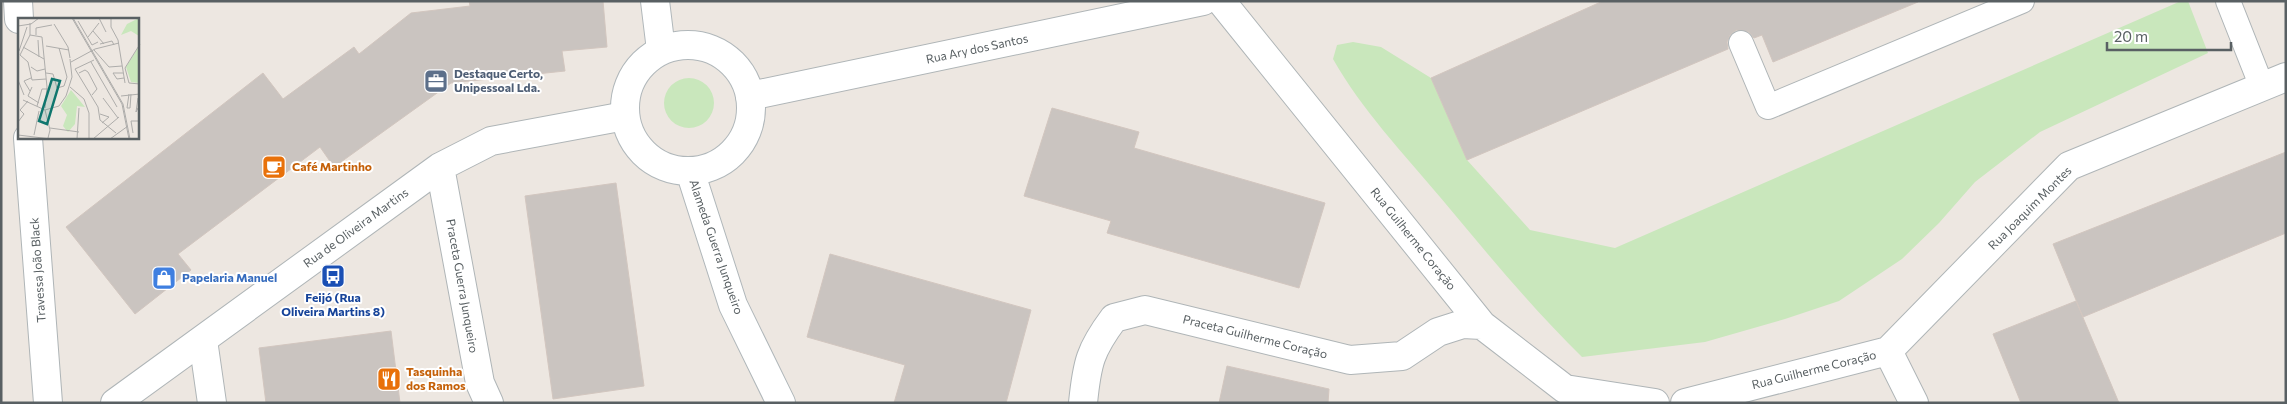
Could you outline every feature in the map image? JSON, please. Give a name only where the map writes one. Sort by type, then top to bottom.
[{"type":"street","points":[[18,1],[19,18]]},
{"type":"street","points":[[655,1],[661,50]]},
{"type":"street","name":"Rua Ary dos Santos","points":[[750,96],[1203,1]]},
{"type":"street","name":"Rua Guilherme Coração","points":[[1221,1],[1482,325],[1565,389],[1655,403]]},
{"type":"street","points":[[684,44],[706,47],[727,58],[742,75],[750,96],[751,118],[743,139],[730,155],[711,166],[690,171],[672,169],[655,162],[641,150],[630,134],[625,116],[627,89],[640,66],[661,50],[684,44]]},
{"type":"street","name":"Rua Joaquim Montes","points":[[1888,351],[2069,166],[2274,82]]},
{"type":"street","name":"Rua de Oliveira Martins","points":[[116,403],[440,167],[491,141],[625,116]]},
{"type":"street","name":"Travessa João Black","points":[[28,139],[48,403]]},
{"type":"street","name":"Praceta Guerra Junqueiro","points":[[440,167],[480,383],[490,403]]},
{"type":"street","name":"Alameda Guerra Junqueiro","points":[[690,171],[733,304],[782,403]]},
{"type":"street","name":"Praceta Guilherme Coração","points":[[1083,403],[1086,370],[1097,342],[1114,318],[1145,310],[1350,360],[1402,356],[1438,332],[1462,324],[1482,325]]},
{"type":"street","points":[[202,340],[212,403]]},
{"type":"street","name":"Rua Guilherme Coração","points":[[1685,403],[1888,351],[1914,403]]},
{"type":"lane","points":[[1741,43],[1768,107],[2022,1]]},
{"type":"lane","points":[[2228,1],[2274,82]]},
{"type":"green space","points":[[2181,1],[2188,1],[2208,53],[2040,132],[1975,182],[1939,223],[1902,259],[1839,301],[1705,342],[1582,357],[1509,279],[1398,147],[1357,96],[1333,59],[1337,45],[1353,42],[1381,47],[1431,78],[1467,160],[1530,230],[1615,248]]},
{"type":"green space","points":[[689,78],[703,82],[710,89],[714,103],[710,117],[703,124],[689,128],[675,124],[668,117],[664,103],[668,89],[675,82]]},
{"type":"building","points":[[469,1],[603,1],[607,47],[562,51],[565,71],[451,83],[334,167],[320,147],[178,254],[191,270],[135,314],[66,227],[263,73],[283,99],[354,47],[359,54],[411,13],[470,6]]},
{"type":"building","points":[[1603,1],[1918,2],[1773,62],[1762,35],[1754,38],[1749,32],[1736,30],[1730,35],[1727,42],[1728,49],[1467,160],[1431,78]]},
{"type":"building","points":[[1052,108],[1139,132],[1134,148],[1325,203],[1299,288],[1107,233],[1111,221],[1024,196]]},
{"type":"building","points":[[2286,152],[2286,233],[2083,317],[2053,244]]},
{"type":"building","points":[[616,183],[644,386],[553,399],[525,196]]},
{"type":"building","points":[[830,254],[1031,310],[1006,403],[894,403],[905,365],[807,337]]},
{"type":"building","points":[[2076,301],[2119,403],[2021,403],[1993,334]]},
{"type":"building","points":[[391,331],[400,403],[266,403],[259,348]]},
{"type":"building","points":[[1227,366],[1329,389],[1328,403],[1219,403]]},
{"type":"place","name":"Destaque Certo, Unipessoal Lda.","points":[[436,81]]},
{"type":"place","name":"Café Martinho","points":[[274,167]]},
{"type":"place","name":"Feijó (Rua Oliveira Martins 8)","points":[[333,276]]},
{"type":"place","name":"Papelaria Manuel","points":[[164,278]]},
{"type":"place","name":"Tasquinha dos Ramos","points":[[389,379]]}]
